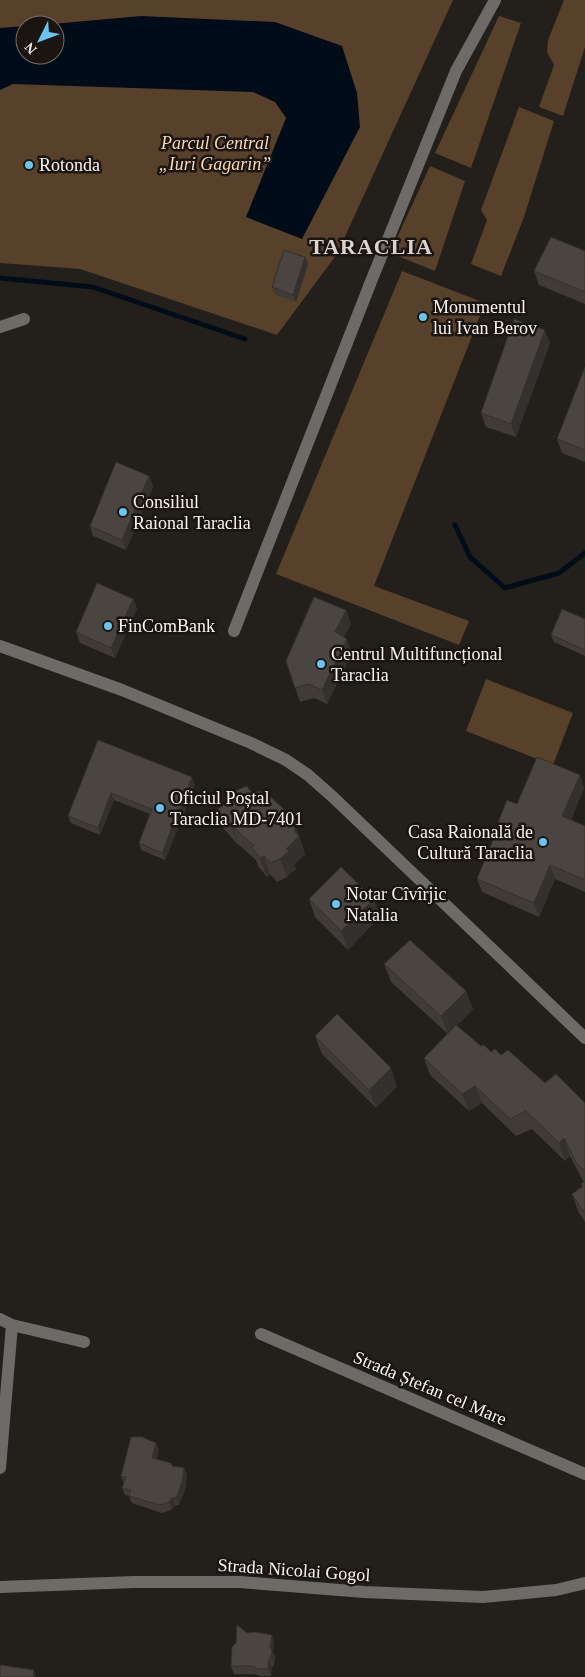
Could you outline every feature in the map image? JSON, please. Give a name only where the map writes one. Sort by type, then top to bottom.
[{"type":"street","points":[[234,632],[370,284],[456,71],[496,0]]},
{"type":"street","points":[[0,327],[24,319]]},
{"type":"street","points":[[0,646],[122,690],[251,743],[286,760],[308,775],[334,798],[585,1038]]},
{"type":"street","points":[[0,1319],[12,1325],[84,1342]]},
{"type":"street","points":[[0,1468],[12,1325]]},
{"type":"street","name":"Strada Ștefan cel Mare","points":[[261,1334],[585,1474]]},
{"type":"street","name":"Strada Nicolai Gogol","points":[[0,1588],[134,1582],[240,1582],[364,1592],[483,1597],[556,1590],[585,1583]]},
{"type":"green space","name":"Parcul Central „Iuri Gagarin”","points":[[0,0],[453,0],[337,254],[277,335],[80,269],[0,263]]},
{"type":"green space","points":[[564,0],[585,0],[585,47],[563,116],[539,107],[554,65],[547,52],[548,40]]},
{"type":"green space","points":[[499,16],[521,23],[471,168],[435,153]]},
{"type":"green space","points":[[519,107],[554,121],[524,217],[501,276],[471,264],[487,220],[481,210]]},
{"type":"green space","points":[[430,166],[465,181],[435,271],[390,253]]},
{"type":"green space","points":[[402,271],[485,303],[374,586],[469,621],[459,645],[276,574]]},
{"type":"green space","points":[[486,679],[573,713],[553,765],[466,731]]},
{"type":"shaded area","points":[[141,16],[275,22],[342,46],[357,93],[360,127],[302,239],[246,217],[286,118],[275,102],[253,92],[13,84],[0,90],[0,28],[15,27],[15,65],[65,65],[65,23]]},
{"type":"building","points":[[551,237],[585,251],[585,292],[534,271]]},
{"type":"building","points":[[284,250],[305,257],[293,295],[272,287]]},
{"type":"building","points":[[514,319],[545,330],[511,424],[481,413]]},
{"type":"building","points":[[585,367],[585,450],[557,439]]},
{"type":"building","name":"Consiliul Raional Taraclia","points":[[116,462],[149,476],[122,540],[90,526]]},
{"type":"building","name":"FinComBank","points":[[97,583],[133,599],[111,648],[76,632]]},
{"type":"building","name":"Centrul Multifuncțional Taraclia","points":[[314,597],[346,610],[335,632],[347,639],[322,690],[309,684],[295,688],[286,661]]},
{"type":"building","points":[[562,609],[585,619],[585,650],[551,635]]},
{"type":"building","name":"Oficiul Poștal Taraclia MD-7401","points":[[98,740],[192,777],[162,853],[139,843],[152,809],[111,793],[98,828],[68,816]]},
{"type":"building","name":"Casa Raională de Cultură Taraclia","points":[[537,757],[580,775],[562,816],[585,826],[585,880],[550,865],[534,903],[477,879],[507,800],[517,804]]},
{"type":"building","points":[[247,786],[250,791],[265,792],[285,810],[293,818],[295,832],[299,836],[286,849],[289,851],[280,859],[270,863],[264,856],[260,858],[252,848],[254,846],[231,827],[217,810],[229,800],[235,791]]},
{"type":"building","points":[[341,867],[374,899],[341,931],[309,899]]},
{"type":"building","points":[[410,940],[466,991],[441,1016],[384,964]]},
{"type":"building","points":[[337,1014],[391,1068],[369,1090],[315,1036]]},
{"type":"building","points":[[456,1025],[491,1052],[495,1049],[501,1055],[508,1050],[545,1083],[556,1074],[585,1103],[585,1171],[576,1162],[564,1138],[559,1143],[526,1111],[510,1119],[475,1086],[462,1094],[424,1058]]},
{"type":"building","points":[[585,1181],[585,1210],[583,1211],[572,1194],[583,1186],[581,1184]]},
{"type":"building","points":[[131,1437],[142,1437],[156,1443],[152,1458],[171,1463],[172,1466],[184,1468],[182,1482],[176,1498],[173,1497],[169,1502],[160,1505],[129,1496],[131,1490],[122,1488],[126,1477],[121,1476]]},
{"type":"building","points":[[237,1625],[247,1633],[255,1632],[272,1635],[270,1648],[272,1650],[268,1669],[258,1669],[253,1666],[231,1666],[232,1647],[236,1643]]},
{"type":"building","points":[[0,1665],[34,1670],[33,1677],[0,1677]]},
{"type":"waterway","points":[[0,278],[93,287],[245,339]]},
{"type":"waterway","points":[[455,525],[470,557],[505,588],[559,573],[585,553]]},
{"type":"place","name":"Rotonda","points":[[29,165]]},
{"type":"place","name":"Monumentul lui Ivan Berov","points":[[423,317]]},
{"type":"place","name":"Consiliul Raional Taraclia","points":[[123,512]]},
{"type":"place","name":"FinComBank","points":[[108,626]]},
{"type":"place","name":"Centrul Multifuncțional Taraclia","points":[[321,664]]},
{"type":"place","name":"Oficiul Poștal Taraclia MD-7401","points":[[160,808]]},
{"type":"place","name":"Casa Raională de Cultură Taraclia","points":[[543,842]]},
{"type":"place","name":"Notar Cîvîrjic Natalia","points":[[336,904]]},
{"type":"district","name":"TARACLIA","points":[[371,246]]}]
